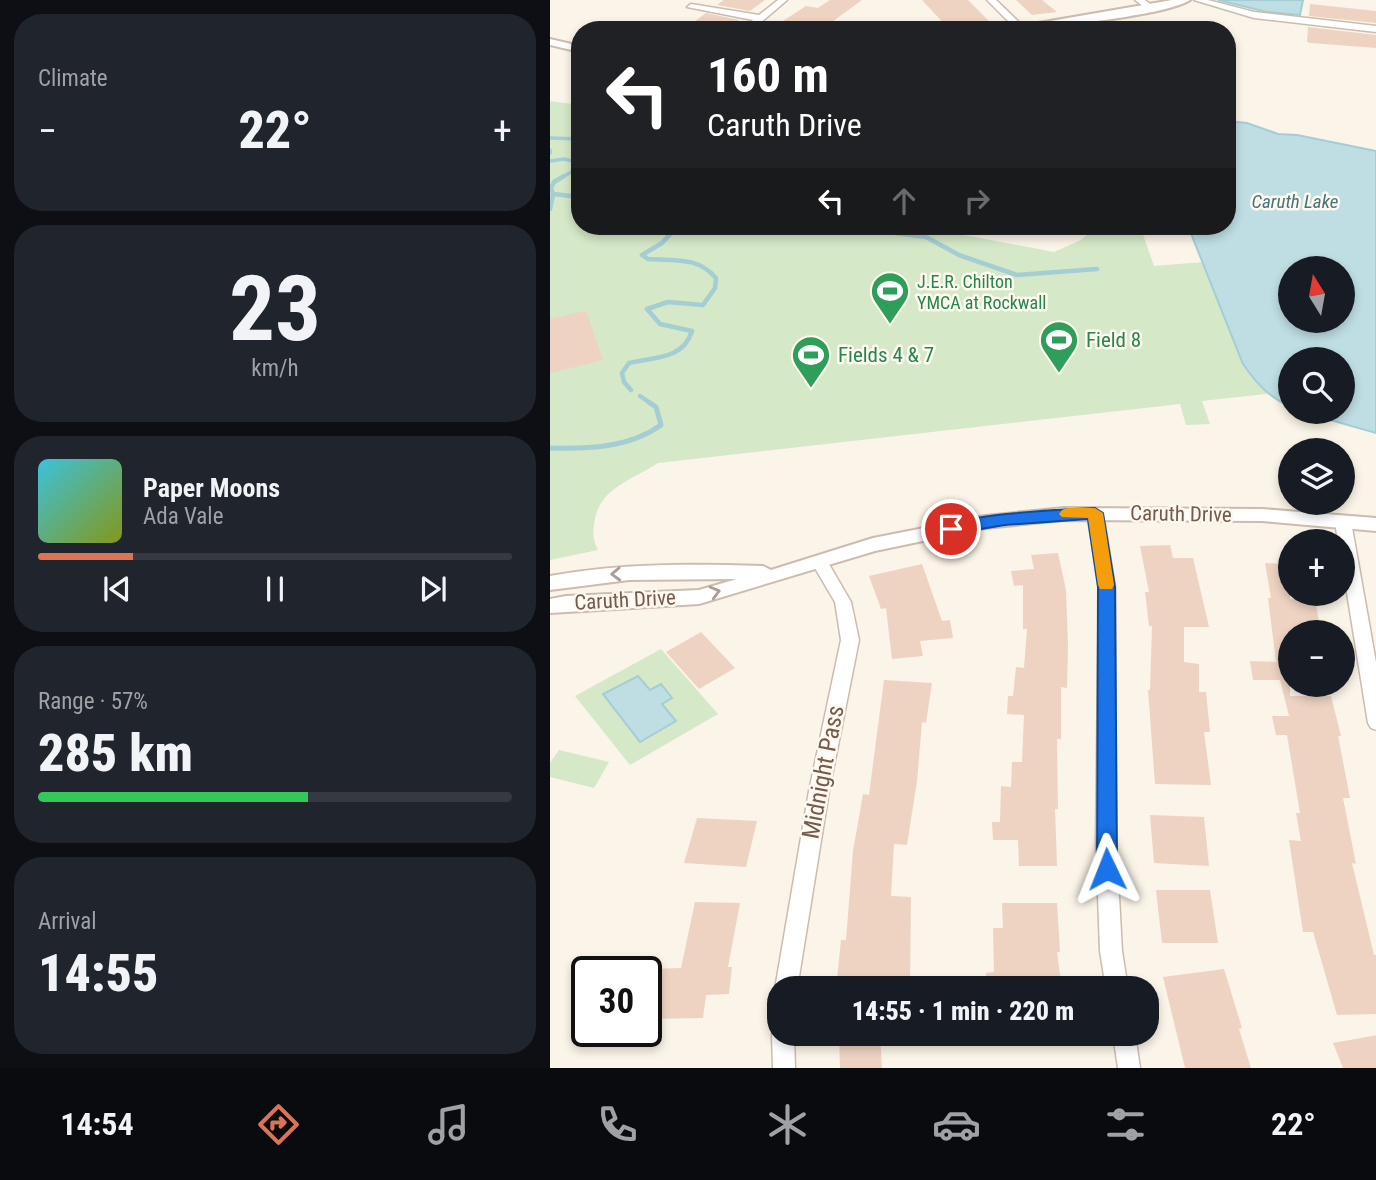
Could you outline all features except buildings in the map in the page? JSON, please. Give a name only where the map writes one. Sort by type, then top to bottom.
[{"type":"street","points":[[691,7],[758,19],[783,0]]},
{"type":"street","points":[[991,0],[1013,21]]},
{"type":"street","points":[[1139,0],[1151,9]]},
{"type":"street","points":[[1063,21],[1151,9],[1185,0]]},
{"type":"street","points":[[1198,0],[1254,15],[1377,29]]},
{"type":"street","points":[[550,42],[571,47]]},
{"type":"street","points":[[1095,513],[1106,587],[1106,841],[1111,951],[1115,976]]},
{"type":"street","name":"Caruth Drive","points":[[550,606],[699,597],[873,545],[985,522],[1095,513],[1262,515],[1377,525]]},
{"type":"street","points":[[1343,522],[1377,723]]},
{"type":"street","name":"Midnight Pass","points":[[787,976],[819,791],[850,640],[843,602],[820,563]]},
{"type":"street","name":"Caruth Drive","points":[[550,583],[589,575],[678,571],[782,574]]},
{"type":"street","points":[[783,1046],[784,1068]]},
{"type":"street","points":[[1126,1046],[1129,1068]]},
{"type":"green space","name":"J.E.R. Chilton YMCA at Rockwall","points":[[550,101],[571,104],[571,235],[964,235],[1054,252],[1087,235],[1143,235],[1154,266],[1204,262],[1278,385],[1278,392],[1202,401],[1210,424],[1186,425],[1180,404],[658,463],[618,486],[602,501],[594,524],[598,550],[550,560]]},
{"type":"green space","points":[[661,649],[718,714],[630,765],[575,696]]},
{"type":"green space","points":[[559,750],[609,762],[594,788],[550,777],[550,763]]},
{"type":"water","points":[[1218,0],[1303,0],[1300,15],[1267,12]]},
{"type":"water","name":"Caruth Lake","points":[[1236,122],[1278,134],[1297,135],[1376,151],[1376,433],[1344,424],[1355,424],[1355,347],[1278,347],[1278,400],[1248,371],[1192,235],[1236,235]]},
{"type":"water","points":[[638,676],[650,690],[661,684],[672,698],[662,704],[676,721],[640,742],[603,694]]},
{"type":"waterway","points":[[550,138],[571,139]]},
{"type":"waterway","points":[[550,161],[571,161]]},
{"type":"waterway","points":[[561,178],[571,172]]},
{"type":"waterway","points":[[553,194],[551,188],[554,182],[564,176]]},
{"type":"waterway","points":[[550,209],[553,194]]},
{"type":"waterway","points":[[553,194],[571,196]]},
{"type":"waterway","points":[[631,390],[624,382],[622,373],[629,363],[675,352],[688,340],[692,331],[660,324],[647,309],[668,302],[703,305],[715,288],[716,278],[701,266],[676,260],[648,259],[642,255],[662,243],[669,235]]},
{"type":"waterway","points":[[910,235],[926,237],[959,255],[1017,275],[1097,269]]},
{"type":"waterway","points":[[640,396],[653,405]]},
{"type":"waterway","points":[[550,448],[608,446],[649,433],[661,425],[653,405]]},
{"type":"slow traffic","points":[[1067,514],[1095,513],[1106,585]]},
{"type":"place","name":"J.E.R. Chilton YMCA at Rockwall","points":[[890,325]]},
{"type":"place","name":"Field 8","points":[[1059,374]]},
{"type":"place","name":"Fields 4 & 7","points":[[811,389]]},
{"type":"route","points":[[951,529],[1005,519],[1095,513],[1106,587],[1107,869]]}]
